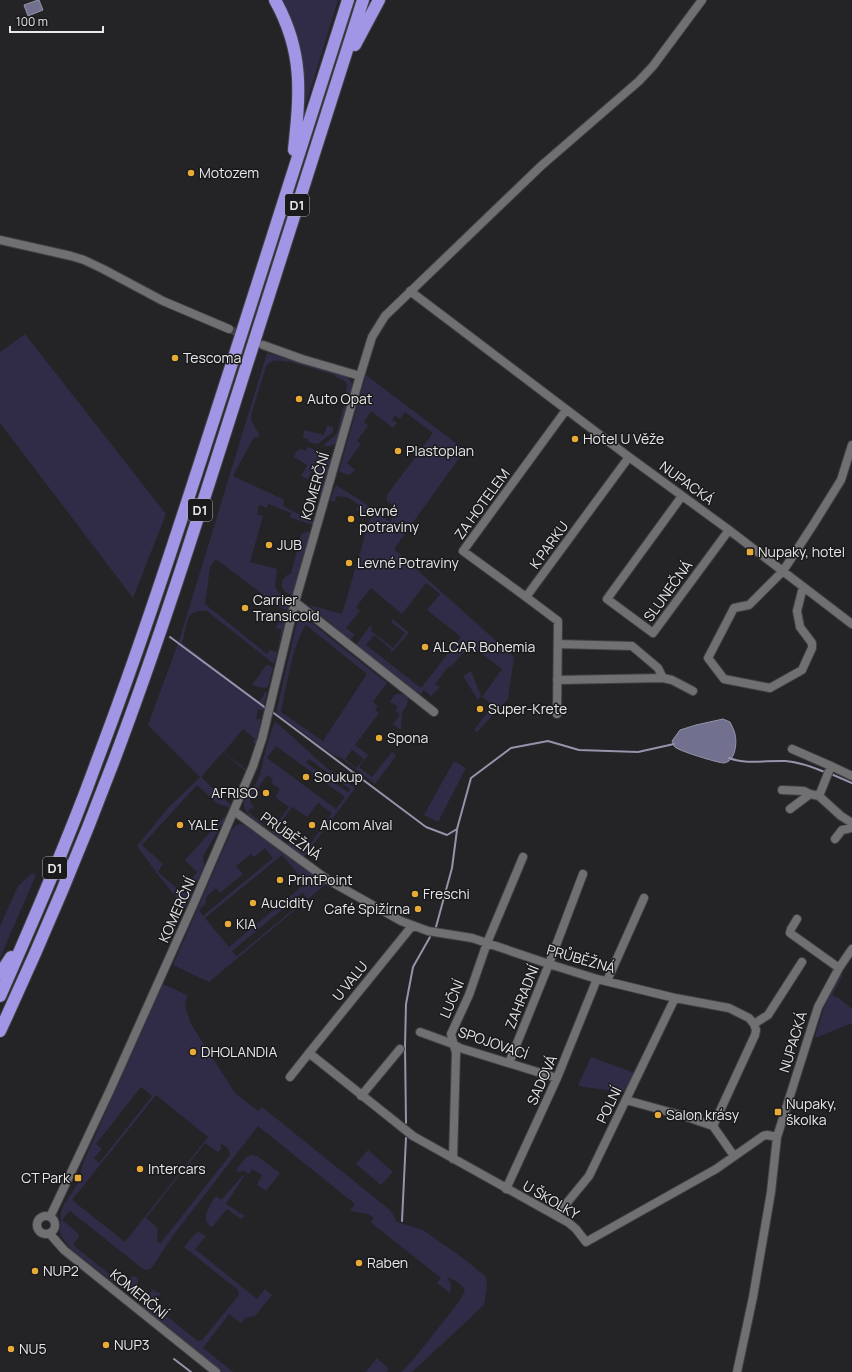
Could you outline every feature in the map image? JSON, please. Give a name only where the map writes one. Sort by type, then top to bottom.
[{"type":"highway","points":[[275,0],[293,43],[298,69],[299,106],[292,174]]},
{"type":"highway","name":"D1","points":[[0,996],[34,920],[96,764],[139,647],[189,498],[348,0]]},
{"type":"highway","name":"D1","points":[[0,1031],[49,921],[112,764],[138,693],[181,569],[363,0]]},
{"type":"highway","points":[[337,83],[378,0]]},
{"type":"highway","points":[[0,974],[34,920]]},
{"type":"street","name":"KOMERČNÍ","points":[[216,1372],[64,1250],[50,1234],[41,1233],[37,1225],[40,1218],[50,1216],[110,1090],[253,766],[262,739],[295,602],[372,337],[385,316],[529,177],[639,81],[653,66],[702,0]]},
{"type":"street","points":[[0,240],[84,260],[163,301],[229,329]]},
{"type":"street","name":"NUPACKÁ","points":[[410,292],[566,410],[729,530],[852,624]]},
{"type":"street","points":[[263,345],[302,359],[360,376]]},
{"type":"street","name":"ZA HOTELEM","points":[[526,597],[463,551],[566,410]]},
{"type":"street","points":[[803,587],[798,612],[800,627],[812,643],[812,648],[802,670],[770,688],[724,679],[708,658],[734,608],[749,605],[782,571],[841,480],[852,445]]},
{"type":"street","name":"K PARKU","points":[[526,597],[629,457]]},
{"type":"street","name":"SLUNEČNÁ","points":[[682,496],[607,600],[653,634],[729,530]]},
{"type":"street","points":[[526,597],[558,621],[557,714]]},
{"type":"street","points":[[295,602],[434,712]]},
{"type":"street","points":[[558,644],[632,646],[658,668],[663,678]]},
{"type":"street","points":[[557,680],[663,678],[672,680],[693,691]]},
{"type":"street","points":[[792,749],[829,771],[852,776]]},
{"type":"street","points":[[819,796],[829,771]]},
{"type":"street","points":[[782,790],[804,791],[819,796],[841,816],[852,823]]},
{"type":"street","points":[[790,809],[810,794]]},
{"type":"street","name":"PRŮBĚŽNÁ","points":[[234,812],[334,884],[412,926],[472,938],[597,979],[675,998],[729,1008],[749,1018],[754,1024]]},
{"type":"street","points":[[835,839],[842,830],[852,828]]},
{"type":"street","name":"LUČNÍ","points":[[453,1159],[456,1052],[451,1034],[469,995],[488,943],[523,857]]},
{"type":"street","name":"ZAHRADNÍ","points":[[509,1063],[583,874]]},
{"type":"street","points":[[608,981],[644,898]]},
{"type":"street","points":[[797,919],[790,932],[838,968]]},
{"type":"street","name":"U VALU","points":[[290,1077],[412,926]]},
{"type":"street","name":"NUPACKÁ","points":[[737,1372],[753,1297],[771,1192],[777,1137],[818,1007],[838,968],[852,949]]},
{"type":"street","points":[[713,1126],[755,1035],[756,1030],[754,1024],[768,1015],[802,962]]},
{"type":"street","name":"SADOVÁ","points":[[506,1189],[557,1078],[597,979]]},
{"type":"street","name":"POLNÍ","points":[[556,1216],[589,1176],[675,998]]},
{"type":"street","name":"SPOJOVACÍ","points":[[420,1032],[460,1048],[557,1078]]},
{"type":"street","points":[[309,1053],[362,1096],[400,1049]]},
{"type":"street","name":"U ŠKOLKY","points":[[362,1096],[413,1136],[576,1228],[586,1242],[716,1169],[734,1156]]},
{"type":"street","points":[[626,1100],[684,1116],[713,1126],[734,1156],[763,1136],[767,1135],[777,1137]]},
{"type":"street","points":[[50,1216],[56,1224],[54,1230],[50,1234]]},
{"type":"shaded area","points":[[280,0],[338,0],[305,107],[301,55]]},
{"type":"shaded area","points":[[25,334],[166,514],[133,598],[0,423],[0,352]]},
{"type":"shaded area","points":[[267,353],[346,376],[351,381],[352,389],[349,398],[346,393],[347,384],[342,379],[335,377],[335,375],[288,361],[273,361],[266,366],[251,416],[251,420],[259,434],[258,438],[254,437],[233,476],[283,499],[283,506],[314,522],[313,525],[292,518],[290,517],[291,513],[268,504],[267,508],[259,505],[257,514],[263,516],[250,562],[277,569],[275,587],[280,594],[290,602],[288,610],[283,609],[273,602],[216,559],[210,567],[205,604],[267,654],[270,650],[277,652],[281,629],[276,628],[278,623],[286,617],[274,664],[207,611],[194,612],[188,620],[182,643],[259,702],[264,695],[263,693],[267,692],[263,711],[258,709],[256,719],[261,719],[256,744],[252,742],[255,739],[243,729],[224,752],[247,770],[247,772],[223,752],[201,777],[231,805],[230,808],[218,804],[197,785],[142,845],[163,864],[158,872],[180,891],[187,884],[193,892],[185,908],[137,846],[168,808],[200,777],[148,725],[179,641]]},
{"type":"shaded area","points":[[366,375],[465,450],[394,549],[514,657],[508,699],[477,732],[474,730],[493,705],[482,697],[502,669],[470,645],[451,667],[449,666],[435,684],[440,687],[431,696],[424,690],[420,695],[356,645],[370,626],[372,628],[371,631],[393,648],[405,633],[391,622],[393,619],[409,633],[391,653],[390,652],[392,650],[374,635],[366,645],[421,688],[461,637],[427,610],[440,594],[426,583],[402,614],[371,588],[356,607],[360,611],[346,628],[355,635],[350,640],[309,605],[342,614],[371,515],[356,510],[359,505],[347,497],[336,496],[335,502],[330,500],[336,485],[390,522],[398,509],[387,501],[387,495],[433,433],[405,412],[400,419],[395,415],[392,420],[397,423],[393,428],[371,411],[364,422],[368,426],[357,441],[361,444],[347,463],[355,470],[351,474],[347,475],[339,471]]},
{"type":"shaded area","points":[[344,404],[348,404],[336,444],[323,446],[337,433]]},
{"type":"shaded area","points":[[327,425],[333,427],[333,432],[318,444],[308,442],[308,439],[303,438],[304,430],[324,435]]},
{"type":"shaded area","points":[[307,447],[325,453],[331,460],[321,496],[316,493],[316,491],[320,492],[324,478],[312,471],[308,479],[301,476],[307,465],[294,457],[297,451],[300,449],[306,451]]},
{"type":"shaded area","points":[[311,531],[292,595],[284,590],[282,581],[287,575],[291,574],[301,535]]},
{"type":"shaded area","points":[[304,617],[387,683],[373,702],[378,706],[375,710],[379,713],[355,745],[368,755],[359,767],[372,777],[392,752],[396,756],[375,784],[340,757],[333,755],[276,713],[297,622],[300,618]],"holes":[[[306,625],[367,674],[323,741],[281,712],[297,643]],[[352,750],[364,759],[356,768],[345,759]]]},
{"type":"shaded area","points":[[267,664],[273,668],[268,687],[263,688],[252,685]]},
{"type":"shaded area","points":[[471,671],[481,696],[478,700],[463,676]]},
{"type":"shaded area","points":[[402,694],[408,698],[407,705],[402,712],[401,730],[393,724],[400,715],[395,711],[398,707],[390,702],[394,695]]},
{"type":"shaded area","points":[[275,721],[329,770],[355,788],[304,857],[287,844],[289,842],[304,853],[332,813],[318,803],[307,817],[292,807],[276,829],[283,835],[282,840],[271,832],[289,807],[275,797],[280,789],[271,783],[273,779],[267,775],[250,799],[250,802],[254,807],[252,809],[250,808],[248,812],[267,828],[250,816],[244,807],[244,800],[259,776],[266,747]],"holes":[[[276,746],[345,797],[336,809],[267,758]],[[309,759],[350,789],[348,792],[306,763]]]},
{"type":"shaded area","points":[[454,761],[466,768],[438,822],[424,815]]},
{"type":"shaded area","points":[[227,814],[223,825],[221,824],[203,856],[204,867],[197,882],[191,880],[197,872],[185,860]]},
{"type":"shaded area","points":[[236,825],[245,825],[326,884],[209,982],[173,965],[232,829]],"holes":[[[265,848],[273,858],[203,916],[199,910],[206,903],[206,897],[216,888],[220,893],[243,874],[236,866],[251,854],[254,857]],[[282,855],[306,883],[229,947],[205,918]],[[302,893],[307,898],[237,956],[232,951]]]},
{"type":"shaded area","points":[[32,873],[36,875],[0,958],[0,926],[18,886]]},
{"type":"shaded area","points":[[840,974],[843,975],[832,995],[840,999],[852,1009],[852,1023],[815,1037],[827,998]]},
{"type":"shaded area","points":[[163,984],[187,995],[185,1006],[191,1024],[235,1093],[258,1111],[262,1107],[390,1210],[397,1222],[423,1230],[463,1258],[486,1277],[487,1287],[484,1305],[412,1372],[401,1372],[413,1360],[458,1303],[465,1291],[464,1289],[458,1282],[447,1277],[451,1284],[450,1293],[437,1283],[441,1278],[370,1222],[373,1220],[373,1217],[368,1214],[350,1211],[355,1204],[258,1126],[172,1237],[151,1269],[143,1269],[70,1211],[62,1220],[77,1232],[79,1236],[73,1245],[124,1286],[132,1276],[136,1277],[138,1284],[136,1284],[131,1290],[127,1290],[118,1286],[70,1248],[61,1236],[61,1212],[63,1206],[78,1183],[83,1163]],"holes":[[[141,1087],[152,1096],[99,1163],[94,1158],[102,1149],[96,1144]],[[156,1095],[208,1137],[125,1242],[72,1200]],[[205,1143],[218,1152],[221,1149],[221,1144],[227,1148],[230,1155],[160,1244],[157,1241],[156,1227],[146,1218]]]},
{"type":"shaded area","points":[[591,1057],[635,1073],[624,1092],[583,1087],[578,1085]]},
{"type":"shaded area","points":[[368,1150],[393,1172],[381,1185],[356,1164]]},
{"type":"shaded area","points":[[252,1155],[257,1156],[280,1173],[266,1191],[257,1185],[262,1175],[252,1169],[249,1174],[242,1170],[240,1173],[236,1170],[246,1157]]},
{"type":"shaded area","points":[[243,1175],[244,1176],[226,1204],[245,1216],[241,1219],[227,1209],[212,1227],[206,1220],[207,1212],[211,1204],[216,1196],[221,1200]]},
{"type":"shaded area","points":[[199,1232],[206,1236],[195,1249],[257,1299],[265,1289],[272,1295],[255,1316],[245,1318],[241,1323],[229,1314],[203,1348],[233,1372],[222,1372],[144,1309],[142,1305],[152,1290],[157,1293],[159,1292],[160,1294],[151,1304],[198,1341],[202,1340],[239,1295],[238,1290],[184,1247],[195,1234]]},
{"type":"shaded area","points":[[377,1358],[388,1368],[388,1370],[386,1372],[366,1372]]},
{"type":"water","points":[[38,0],[43,10],[28,16],[24,5]]},
{"type":"water","points":[[723,719],[730,722],[736,737],[735,751],[728,762],[724,763],[707,759],[678,749],[674,746],[672,741],[680,730]]},
{"type":"waterway","points":[[170,637],[267,709]]},
{"type":"waterway","points":[[271,711],[426,827],[447,835],[457,829],[471,778],[511,748],[548,741],[579,750],[638,752],[674,744]]},
{"type":"waterway","points":[[729,758],[750,762],[796,762],[827,773]]},
{"type":"waterway","points":[[831,774],[852,783]]},
{"type":"waterway","points":[[436,927],[452,868],[457,830]]},
{"type":"waterway","points":[[406,1123],[406,1004],[413,967],[430,937]]},
{"type":"waterway","points":[[402,1221],[406,1138]]},
{"type":"waterway","points":[[174,1359],[191,1372]]},
{"type":"tunnel","points":[[229,329],[259,343]]},
{"type":"place","name":"Motozem","points":[[191,173]]},
{"type":"place","name":"Tescoma","points":[[175,358]]},
{"type":"place","name":"Auto Opat","points":[[299,399]]},
{"type":"place","name":"Hotel U Věže","points":[[575,439]]},
{"type":"place","name":"Plastoplan","points":[[398,451]]},
{"type":"place","name":"Levné potraviny","points":[[351,519]]},
{"type":"place","name":"JUB","points":[[269,545]]},
{"type":"place","name":"Nupaky, hotel","points":[[750,552]]},
{"type":"place","name":"Levné Potraviny","points":[[349,563]]},
{"type":"place","name":"Carrier Transicold","points":[[245,608]]},
{"type":"place","name":"ALCAR Bohemia","points":[[425,647]]},
{"type":"place","name":"Super-Krete","points":[[480,709]]},
{"type":"place","name":"Spona","points":[[379,738]]},
{"type":"place","name":"Soukup","points":[[306,777]]},
{"type":"place","name":"AFRISO","points":[[266,793]]},
{"type":"place","name":"YALE","points":[[180,825]]},
{"type":"place","name":"Alcom Alval","points":[[312,825]]},
{"type":"place","name":"PrintPoint","points":[[280,880]]},
{"type":"place","name":"Freschi","points":[[415,894]]},
{"type":"place","name":"Aucidity","points":[[253,903]]},
{"type":"place","name":"Café Spižírna","points":[[418,909]]},
{"type":"place","name":"KIA","points":[[228,924]]},
{"type":"place","name":"DHOLANDIA","points":[[193,1052]]},
{"type":"place","name":"Nupaky, školka","points":[[778,1112]]},
{"type":"place","name":"Salon krásy","points":[[658,1115]]},
{"type":"place","name":"Intercars","points":[[140,1169]]},
{"type":"place","name":"CT Park","points":[[78,1178]]},
{"type":"place","name":"Raben","points":[[359,1263]]},
{"type":"place","name":"NUP2","points":[[35,1271]]},
{"type":"place","name":"NUP3","points":[[106,1345]]},
{"type":"place","name":"NU5","points":[[11,1349]]}]
